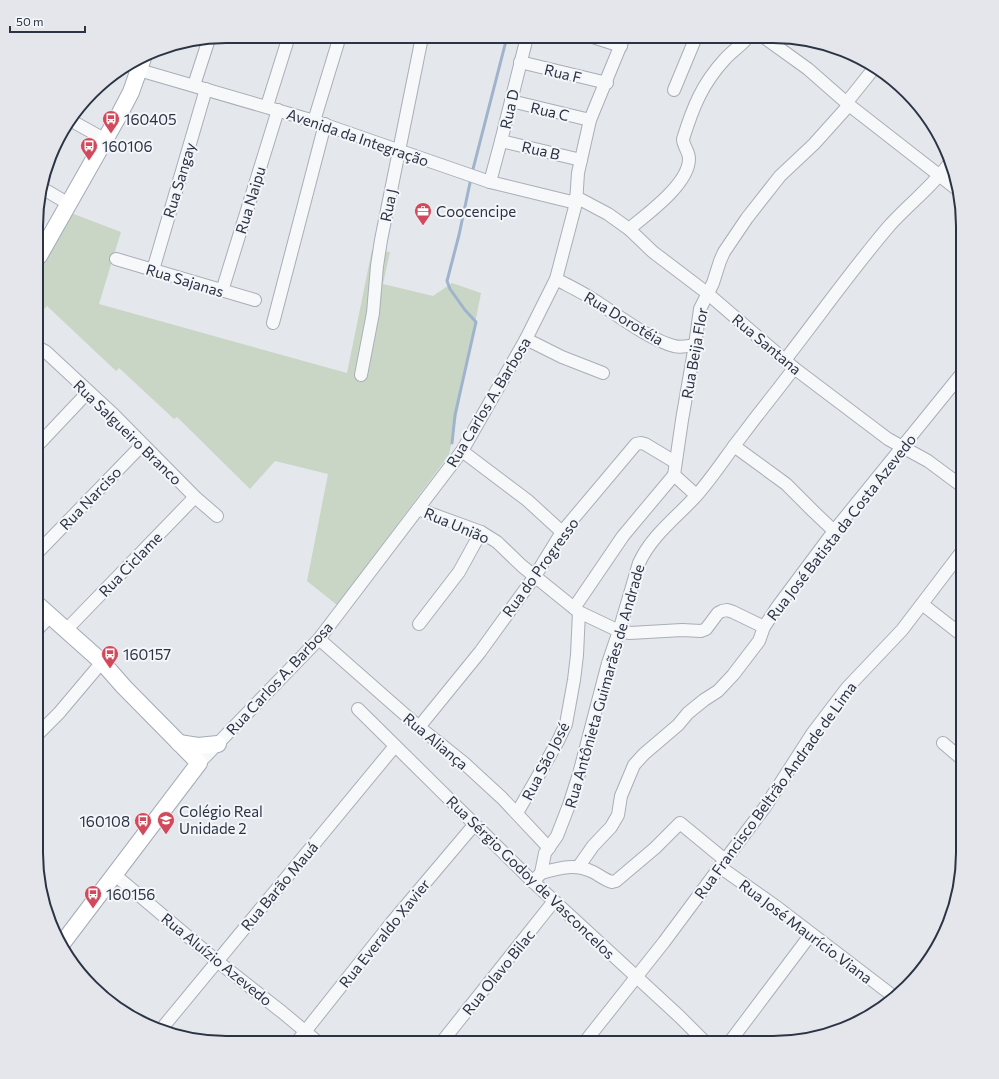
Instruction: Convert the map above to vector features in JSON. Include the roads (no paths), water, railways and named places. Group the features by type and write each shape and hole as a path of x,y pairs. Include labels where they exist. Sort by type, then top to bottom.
{"main road":[{"path":"43,249 119,115 138,65"},
{"path":"43,610 102,662 124,687 199,763 65,941"},
{"path":"179,743 198,746 218,744"}],"street":[{"name":"Rua Naipu","path":"222,291 272,108 287,43"},
{"path":"273,323 338,43"},
{"name":"Rua J","path":"361,375 373,313 380,240 421,43"},
{"name":"Rua D","path":"490,182 525,43"},
{"name":"Rua Carlos A. Barbosa","path":"199,763 319,639 462,451 526,339 556,279 576,200 581,160 590,120 621,43"},
{"path":"674,90 694,43"},
{"path":"629,228 665,197 683,178 690,158 683,143 683,139 694,104 714,71 742,43"},
{"path":"774,43 808,69 848,104 951,185"},
{"path":"194,86 207,44"},
{"name":"Rua F","path":"520,62 606,83"},
{"name":"Avenida da Integração","path":"138,65 206,90 320,122 470,176 490,182 576,200"},
{"name":"Rua Beija Flor","path":"674,475 682,420 696,345 700,309 713,283 724,252 747,218 780,176 814,144 848,104 871,71"},
{"name":"Rua Sangay","path":"153,270 206,90"},
{"name":"Rua C","path":"510,101 590,120"},
{"path":"75,123 106,140"},
{"name":"Rua B","path":"501,141 581,160"},
{"name":"Rua Antônieta Guimarães de Andrade","path":"537,877 545,853 557,836 570,805 608,663 639,563 644,553 650,543 696,495 772,397 790,364 878,240 909,206 940,176 946,168"},
{"path":"47,191 70,204"},
{"name":"Rua Santana","path":"576,200 608,214 629,228 653,252 707,293 790,364 888,439 928,462 956,482"},
{"name":"Rua Sajanas","path":"116,259 255,300"},
{"name":"Rua Dorotéia","path":"556,279 592,298 640,330 666,344 675,347 696,345"},
{"path":"526,339 562,357 603,374"},
{"name":"Rua Salgueiro Branco","path":"43,350 114,415 195,497 217,516"},
{"name":"Rua José Batista da Costa Azevedo","path":"579,866 593,846 611,827 618,815 621,796 634,765 644,754 670,733 697,705 718,692 748,658 760,641 764,626 834,531 956,381"},
{"path":"43,440 88,392"},
{"name":"Rua do Progresso","path":"419,727 480,652 535,576 562,532 636,444 645,444 676,462"},
{"name":"Rua Narciso","path":"43,547 142,445"},
{"path":"734,446 786,484 834,531"},
{"path":"462,451 527,500 562,532"},
{"path":"577,610 583,597 623,536 674,475 696,495"},
{"name":"Rua Ciclame","path":"66,630 195,497"},
{"name":"Rua União","path":"418,509 481,532 497,542 535,576 577,610 619,631 630,633 701,631 709,626 718,613 727,610 764,626"},
{"path":"419,624 459,572 481,532"},
{"name":"Rua Francisco Beltrão Andrade de Lima","path":"590,1036 664,942 723,864 765,807 812,734 847,688 897,636 956,559"},
{"path":"922,604 956,631"},
{"name":"Rua São José","path":"517,813 566,724 577,662 577,610"},
{"path":"43,624 50,616"},
{"name":"Rua Aliança","path":"319,639 419,727 464,763 517,813 548,848"},
{"path":"43,730 102,662"},
{"name":"Rua Sérgio Godoy de Vasconcelos","path":"358,709 433,782 474,825 537,877 554,901 699,1036"},
{"path":"943,743 956,754"},
{"name":"Rua Barão Mauá","path":"165,1025 395,746"},
{"name":"Rua José Maurício Viana","path":"579,866 595,872 607,881 616,881 655,848 680,823 723,864 811,934 890,994"},
{"name":"Rua Everaldo Xavier","path":"301,1036 402,910 474,825"},
{"path":"537,877 564,867 579,866"},
{"name":"Rua Aluízio Azevedo","path":"115,875 217,961 311,1036"},
{"name":"Rua Olavo Bilac","path":"447,1036 554,901"},
{"path":"734,1036 811,934"}],"waterway":[{"path":"472,173 505,43"},
{"path":"452,443 455,415 476,322 465,310 450,289 447,281 459,235 471,178"}],"place":[{"name":"160405","path":"111,134"},
{"name":"160106","path":"89,161"},
{"name":"Coocencipe","path":"423,226"},
{"name":"160157","path":"110,669"},
{"name":"Colégio Real Unidade 2","path":"166,835"},
{"name":"160108","path":"143,836"},
{"name":"160156","path":"93,909"}]}
